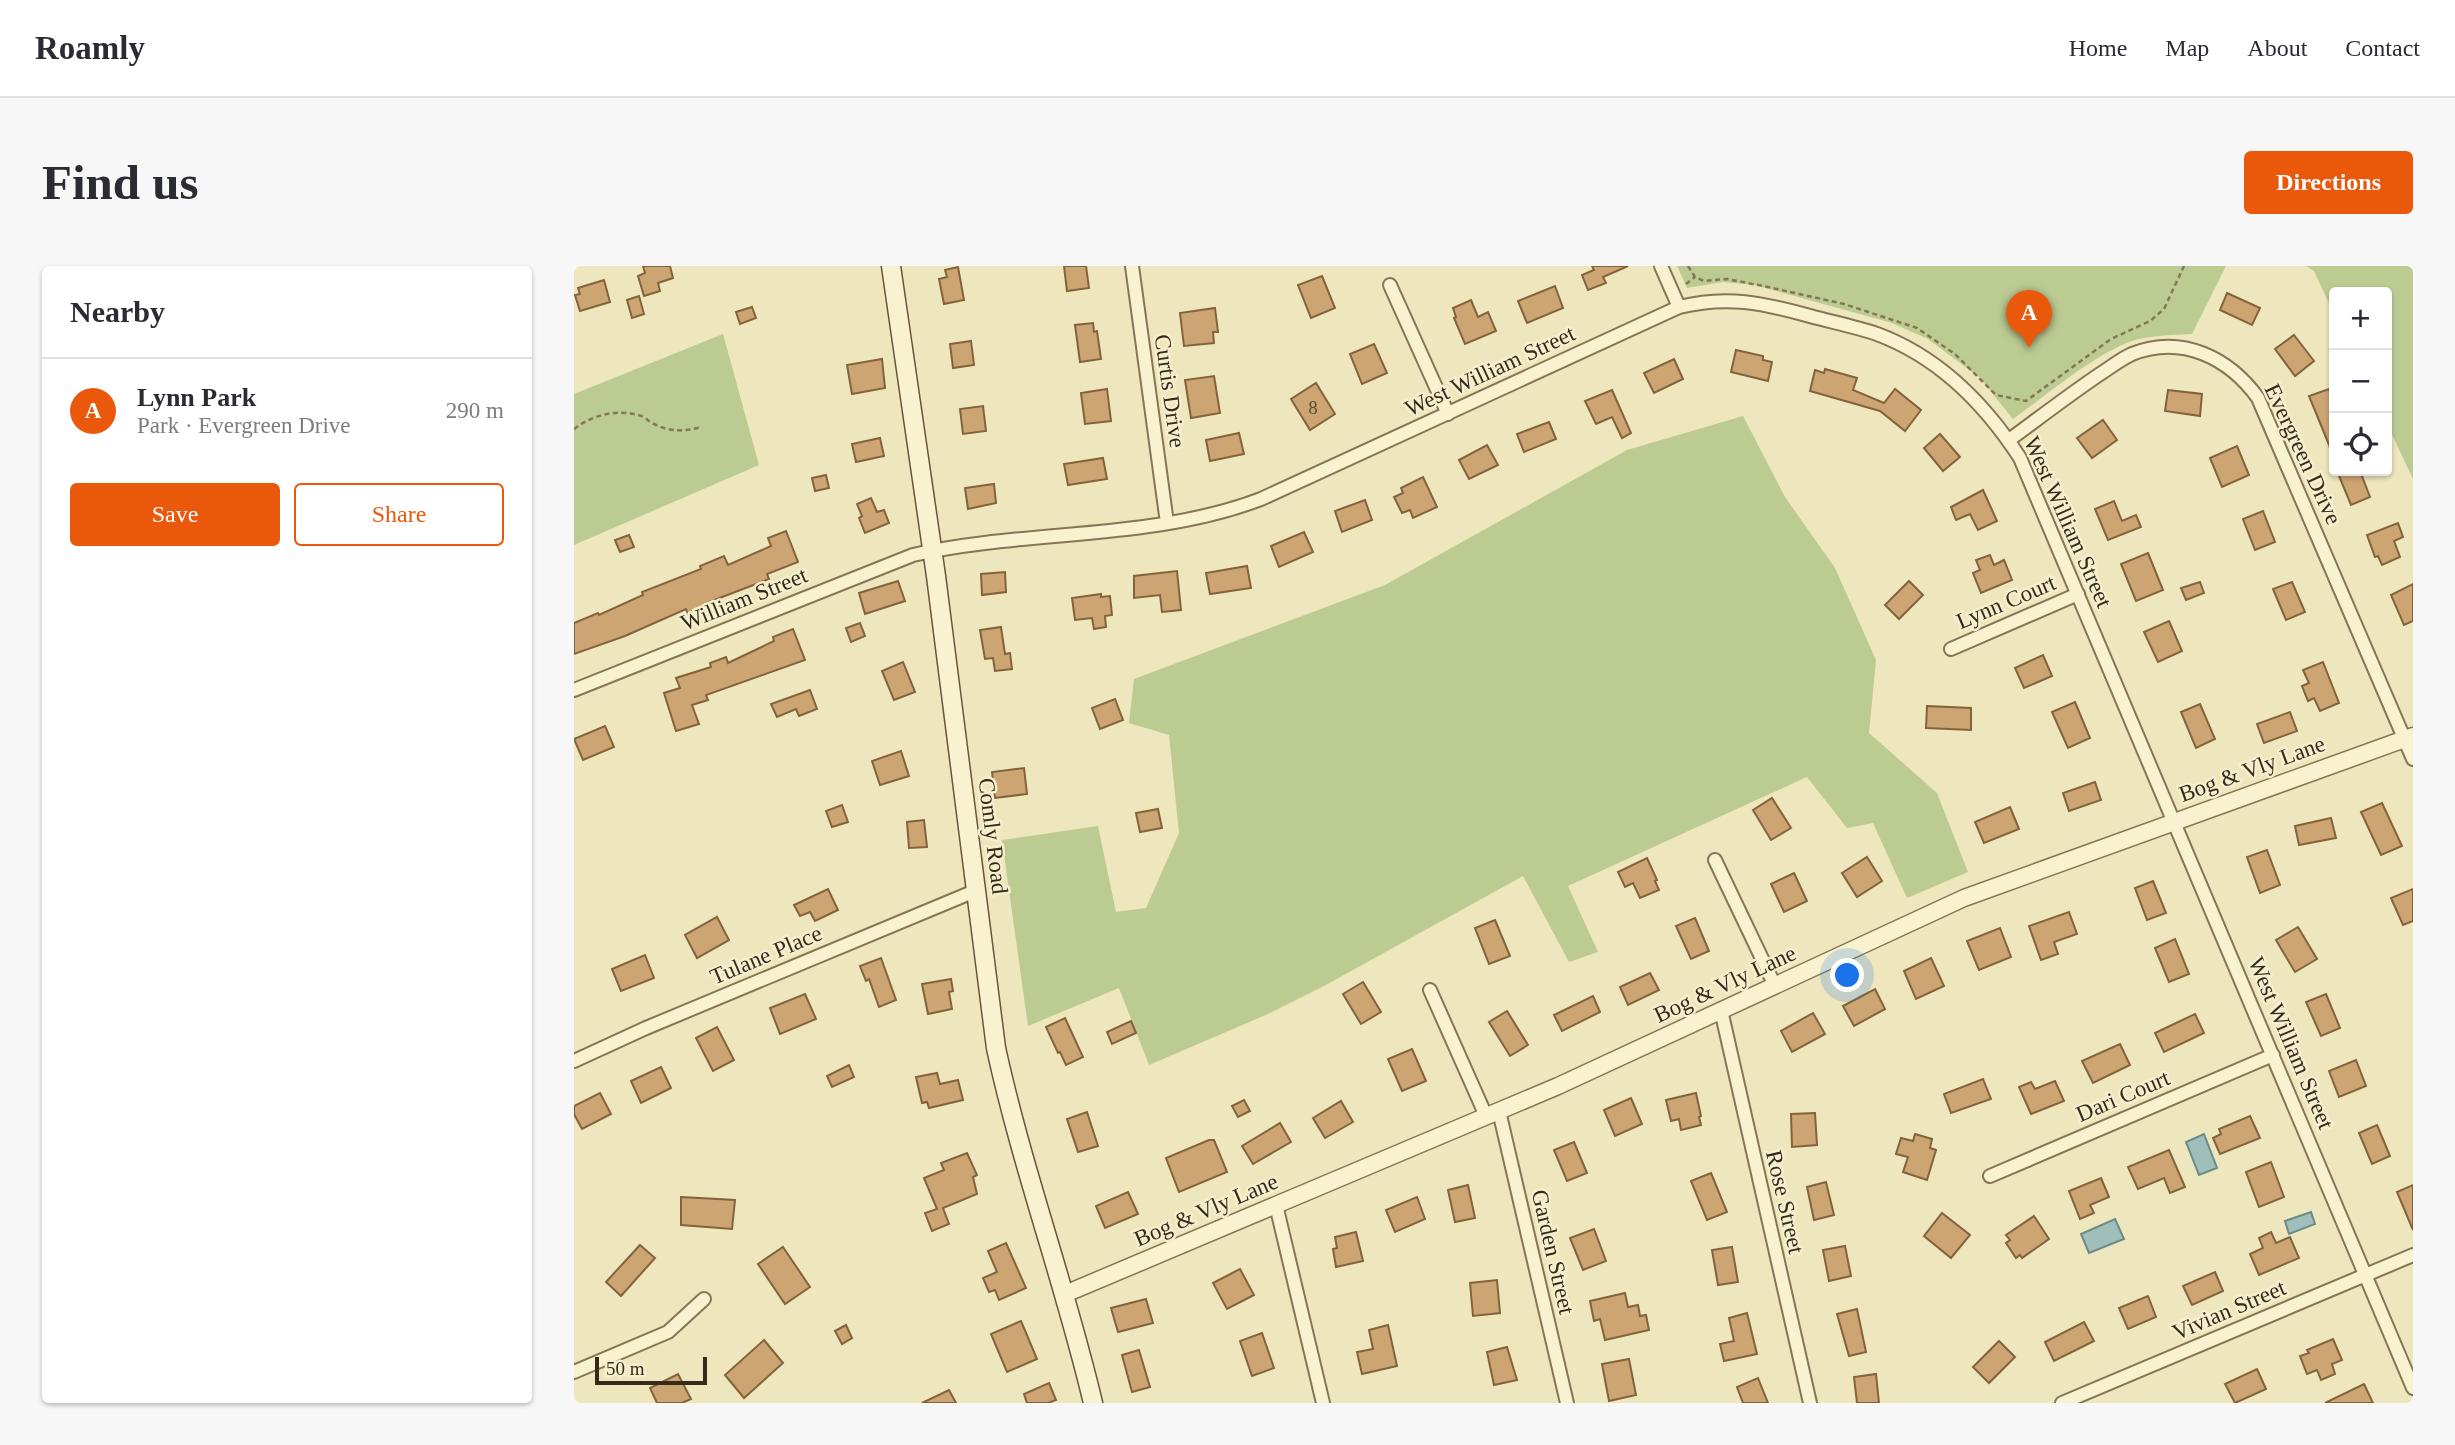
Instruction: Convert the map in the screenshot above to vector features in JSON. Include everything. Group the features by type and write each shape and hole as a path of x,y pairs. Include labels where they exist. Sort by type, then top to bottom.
{"main road":[{"name":"Comly Road","path":"891,266 932,551 996,1048 1018,1137 1065,1294 1093,1403"}],"street":[{"name":"Curtis Drive","path":"1132,266 1167,523"},
{"path":"1661,266 1679,307"},
{"path":"1390,285 1448,414"},
{"name":"West William Street","path":"932,551 1167,523 1231,511 1679,307 1720,299 1740,300 1779,307 1877,334 1905,347 1956,381 1978,402 2020,457 2413,1388"},
{"name":"Evergreen Drive","path":"2009,440 2088,382 2135,353 2155,347 2185,348 2214,357 2231,368 2258,398 2409,737 2413,759"},
{"name":"William Street","path":"574,690 912,555 932,551"},
{"name":"Lynn Court","path":"1951,649 2078,594"},
{"name":"Bog & Vly Lane","path":"1065,1294 1558,1086 1964,898 2409,737"},
{"path":"1715,860 1775,986"},
{"name":"Tulane Place","path":"574,1060 975,891"},
{"name":"Garden Street","path":"1430,990 1493,1114 1567,1403"},
{"name":"Rose Street","path":"1721,1010 1810,1403"},
{"name":"Dari Court","path":"1990,1176 2273,1055"},
{"path":"1276,1205 1323,1403"},
{"name":"Vivian Street","path":"2062,1403 2413,1255"},
{"path":"574,1372 668,1332 704,1299"}],"path":[{"path":"1996,395 2026,401 2111,339 2150,321 2164,309 2184,266"},
{"path":"1686,285 1695,277"},
{"path":"574,429 593,418 617,413 641,415 652,422 682,432 701,427"}],"green space":[{"path":"1677,266 2226,266 2192,334 2147,338 2117,347 2013,419 1980,378 1928,339 1892,323 1755,285 1723,282 1687,288"},
{"path":"2306,266 2413,266 2413,479 2392,435 2392,287 2329,287 2329,303 2314,271"},
{"path":"723,334 759,465 574,545 574,394"},
{"path":"1743,416 1785,497 1835,568 1876,660 1869,733 1937,793 1968,872 1907,898 1873,823 1847,828 1807,777 1568,886 1598,952 1569,962 1523,876 1324,986 1268,1014 1149,1065 1119,988 1028,1026 1002,840 1098,826 1116,912 1146,908 1179,833 1169,735 1129,723 1134,679 1385,585 1627,450"}],"water":[{"path":"2204,1134 2217,1168 2199,1175 2186,1142"},
{"path":"2311,1212 2315,1224 2289,1234 2285,1221"},
{"path":"2115,1219 2124,1239 2089,1253 2081,1234"}],"building":[{"path":"643,266 670,266 673,278 658,283 660,291 644,296 638,276 645,273"},
{"path":"1064,266 1086,266 1089,288 1067,291"},
{"path":"1592,266 1628,266 1603,277 1606,283 1588,290 1582,275 1594,270"},
{"path":"958,267 964,300 944,304 939,279 947,277 945,270"},
{"path":"1322,276 1335,308 1311,318 1298,285"},
{"path":"604,280 610,302 580,311 575,295 580,294 578,288"},
{"path":"1555,286 1563,308 1527,323 1518,301"},
{"path":"2227,293 2260,308 2252,325 2220,310"},
{"path":"639,296 644,314 632,318 627,300"},
{"path":"1471,300 1478,317 1488,312 1496,331 1465,344 1454,318 1453,308"},
{"path":"752,307 756,318 740,324 736,312"},
{"path":"1215,308 1218,332 1213,332 1214,343 1184,346 1180,313"},
{"path":"1093,323 1094,332 1097,331 1101,359 1080,362 1075,325"},
{"path":"2294,335 2314,361 2295,376 2275,349"},
{"path":"971,341 974,365 953,368 950,344"},
{"path":"1374,344 1387,373 1362,384 1350,354"},
{"path":"1736,350 1763,356 1763,360 1772,362 1768,381 1731,372"},
{"path":"882,359 885,388 852,394 847,365"},
{"path":"1674,359 1683,379 1654,393 1644,373"},
{"path":"1825,369 1857,378 1853,390 1884,403 1895,389 1921,410 1905,431 1880,411 1810,391 1815,370 1824,373"},
{"path":"1214,376 1220,413 1191,418 1185,380"},
{"path":"1316,383 1335,414 1310,430 1291,399"},
{"path":"1107,389 1111,421 1085,424 1081,393"},
{"path":"2329,389 2329,445 2309,396"},
{"path":"1612,390 1631,433 1622,438 1612,417 1596,424 1585,401"},
{"path":"2168,390 2202,394 2200,416 2165,411"},
{"path":"983,406 986,431 963,434 960,409"},
{"path":"2103,420 2117,440 2092,458 2077,438"},
{"path":"1549,422 1556,439 1524,452 1517,434"},
{"path":"1239,433 1244,454 1210,461 1206,440"},
{"path":"1940,434 1960,457 1943,471 1924,448"},
{"path":"880,438 884,456 856,462 852,444"},
{"path":"1487,445 1498,465 1469,479 1459,460"},
{"path":"2237,446 2249,475 2222,487 2210,458"},
{"path":"1103,458 1107,479 1068,485 1064,464"},
{"path":"826,475 829,488 815,491 812,478"},
{"path":"2339,476 2362,476 2370,497 2351,505"},
{"path":"1423,477 1437,507 1413,518 1410,510 1402,513 1394,497 1403,493 1401,488"},
{"path":"994,484 996,503 968,509 965,488"},
{"path":"1983,490 1997,521 1978,530 1970,514 1956,520 1951,507"},
{"path":"871,498 877,512 884,510 889,523 865,533 857,504"},
{"path":"1365,500 1372,520 1342,532 1335,511"},
{"path":"2114,501 2122,521 2136,515 2141,527 2108,540 2095,509"},
{"path":"2263,511 2275,542 2255,550 2243,519"},
{"path":"2398,523 2403,537 2394,541 2400,557 2382,565 2378,556 2375,557 2367,535"},
{"path":"786,531 798,562 767,574 769,579 704,604 706,607 688,614 686,609 625,636 574,654 574,623 598,613 599,615 643,595 642,592 701,569 700,566 724,556 728,565 771,546 768,538"},
{"path":"1304,532 1313,552 1279,567 1271,546"},
{"path":"629,535 634,547 620,552 615,540"},
{"path":"2148,553 2163,590 2136,601 2121,564"},
{"path":"1990,555 1994,565 2004,560 2012,580 1981,593 1973,573 1980,570 1976,560"},
{"path":"1247,566 1251,588 1210,594 1206,573"},
{"path":"1177,571 1181,610 1162,612 1160,595 1134,598 1134,576"},
{"path":"1005,572 1006,592 982,595 981,574"},
{"path":"898,581 905,601 865,614 859,593"},
{"path":"1909,581 1923,595 1899,619 1885,605"},
{"path":"2200,582 2204,593 2186,600 2181,588"},
{"path":"2292,582 2305,612 2286,620 2273,589"},
{"path":"2413,584 2413,621 2404,625 2391,595"},
{"path":"1101,594 1101,597 1110,596 1112,615 1105,616 1106,627 1094,629 1092,618 1075,620 1072,598"},
{"path":"2169,621 2182,651 2158,662 2144,632"},
{"path":"860,623 865,636 851,642 846,628"},
{"path":"1001,627 1005,654 1010,653 1012,669 995,671 993,658 985,659 980,630"},
{"path":"793,629 805,660 706,695 708,700 692,705 699,724 676,731 664,693 680,688 676,678 711,667 710,663 726,657 728,663 774,641 773,637"},
{"path":"2043,655 2052,676 2024,688 2015,668"},
{"path":"903,662 915,692 894,700 882,671"},
{"path":"2323,662 2339,703 2320,711 2314,698 2308,701 2302,686 2309,683 2303,670"},
{"path":"810,690 817,709 799,716 796,709 777,717 771,704"},
{"path":"1115,699 1123,720 1100,729 1092,708"},
{"path":"2075,702 2090,738 2068,748 2052,712"},
{"path":"2200,704 2215,739 2196,748 2181,712"},
{"path":"1927,706 1971,708 1971,730 1926,728"},
{"path":"2290,712 2297,731 2264,743 2257,724"},
{"path":"605,726 614,747 583,760 574,739"},
{"path":"901,751 909,776 880,785 872,761"},
{"path":"1024,768 1027,794 995,798 992,772"},
{"path":"2095,782 2101,800 2069,811 2063,793"},
{"path":"1772,798 1791,828 1771,840 1753,810"},
{"path":"2382,803 2402,846 2381,855 2361,812"},
{"path":"842,805 848,822 832,827 826,811"},
{"path":"2010,807 2019,829 1984,843 1975,822"},
{"path":"1158,809 1162,828 1140,832 1136,813"},
{"path":"2331,818 2336,838 2299,845 2295,826"},
{"path":"924,820 927,847 909,848 907,822"},
{"path":"2267,850 2280,885 2260,893 2247,857"},
{"path":"1867,857 1882,881 1857,897 1842,873"},
{"path":"1647,858 1659,890 1640,898 1633,883 1625,887 1618,872"},
{"path":"1794,873 1807,901 1784,912 1771,884"},
{"path":"2153,881 2166,913 2147,920 2135,888"},
{"path":"828,889 838,910 815,921 810,912 800,916 794,905"},
{"path":"2413,889 2413,921 2403,925 2391,898"},
{"path":"2069,912 2077,934 2054,942 2058,954 2041,960 2029,926"},
{"path":"717,917 729,940 697,958 685,935"},
{"path":"1695,918 1709,951 1691,959 1676,926"},
{"path":"1495,920 1510,956 1489,964 1475,928"},
{"path":"2298,927 2317,959 2295,972 2276,940"},
{"path":"2000,928 2011,957 1979,970 1967,941"},
{"path":"2175,939 2189,974 2169,982 2155,948"},
{"path":"645,955 654,978 621,991 612,969"},
{"path":"881,958 896,1000 879,1007 869,979 866,981 860,966"},
{"path":"1931,958 1944,986 1916,999 1904,971"},
{"path":"1650,973 1659,990 1628,1005 1620,987"},
{"path":"951,979 953,991 949,992 952,1009 928,1014 922,984"},
{"path":"1363,982 1381,1012 1361,1024 1343,994"},
{"path":"1875,989 1885,1009 1854,1026 1843,1006"},
{"path":"805,994 816,1019 780,1034 770,1008"},
{"path":"2326,994 2340,1028 2321,1036 2306,1002"},
{"path":"1593,996 1600,1012 1562,1031 1554,1015"},
{"path":"1507,1011 1528,1045 1510,1056 1489,1022"},
{"path":"1813,1013 1825,1034 1792,1052 1781,1031"},
{"path":"2195,1014 2204,1033 2164,1052 2155,1033"},
{"path":"1065,1018 1083,1057 1066,1065 1046,1027"},
{"path":"1131,1021 1136,1033 1112,1044 1107,1032"},
{"path":"717,1027 734,1060 713,1071 696,1038"},
{"path":"2120,1044 2130,1065 2093,1083 2082,1061"},
{"path":"1412,1049 1426,1081 1402,1091 1388,1059"},
{"path":"2356,1060 2366,1086 2339,1097 2329,1071"},
{"path":"849,1065 854,1077 832,1087 827,1076"},
{"path":"661,1067 671,1088 641,1103 631,1081"},
{"path":"937,1073 940,1084 958,1080 963,1100 929,1108 927,1102 922,1103 916,1077"},
{"path":"1983,1079 1991,1099 1951,1113 1944,1094"},
{"path":"2055,1081 2064,1101 2031,1114 2019,1087 2031,1082 2035,1089"},
{"path":"600,1093 611,1114 582,1129 574,1114 574,1106"},
{"path":"1696,1093 1701,1125 1681,1130 1679,1119 1671,1121 1666,1100"},
{"path":"1631,1098 1642,1124 1615,1136 1604,1110"},
{"path":"1244,1100 1250,1111 1238,1117 1232,1106"},
{"path":"1341,1101 1353,1122 1325,1138 1313,1118"},
{"path":"1087,1112 1098,1146 1078,1152 1067,1119"},
{"path":"1815,1113 1817,1145 1792,1147 1791,1114"},
{"path":"2250,1116 2260,1138 2220,1154 2213,1138 2221,1134 2219,1129"},
{"path":"1280,1123 1291,1142 1253,1164 1242,1146"},
{"path":"2377,1125 2390,1156 2372,1164 2359,1133"},
{"path":"1915,1134 1932,1139 1930,1148 1936,1150 1927,1180 1903,1172 1908,1157 1896,1154 1901,1138 1913,1141"},
{"path":"1214,1140 1227,1172 1179,1192 1166,1158"},
{"path":"1574,1142 1587,1173 1567,1181 1554,1150"},
{"path":"2169,1150 2185,1187 2170,1193 2164,1178 2138,1189 2128,1167"},
{"path":"967,1153 977,1175 973,1177 977,1194 943,1208 949,1224 932,1231 925,1213 937,1209 924,1178 944,1170 941,1163"},
{"path":"2271,1162 2284,1197 2259,1207 2246,1172"},
{"path":"1711,1173 1727,1212 1707,1220 1691,1181"},
{"path":"2101,1178 2109,1197 2090,1205 2094,1213 2080,1219 2069,1191"},
{"path":"1826,1182 1834,1215 1814,1220 1807,1187"},
{"path":"1468,1185 1475,1218 1455,1222 1448,1190"},
{"path":"2413,1185 2413,1230 2397,1192"},
{"path":"1128,1192 1138,1214 1105,1228 1096,1206"},
{"path":"681,1197 735,1200 732,1229 681,1225"},
{"path":"1417,1197 1425,1219 1395,1232 1386,1210"},
{"path":"1942,1213 1970,1235 1951,1258 1924,1236"},
{"path":"2034,1216 2049,1239 2022,1258 2020,1255 2016,1258 2006,1243 2010,1240 2006,1235"},
{"path":"1594,1229 1606,1261 1583,1270 1570,1238"},
{"path":"1356,1232 1363,1261 1336,1267 1333,1249 1337,1248 1335,1237"},
{"path":"2271,1232 2276,1243 2290,1237 2299,1258 2259,1275 2250,1254 2263,1248 2259,1238"},
{"path":"1006,1243 1026,1288 999,1300 995,1290 989,1292 983,1278 997,1272 988,1251"},
{"path":"640,1245 655,1258 621,1296 606,1282"},
{"path":"1845,1246 1851,1276 1829,1281 1823,1250"},
{"path":"783,1247 810,1287 785,1304 758,1264"},
{"path":"1732,1247 1738,1282 1718,1285 1712,1250"},
{"path":"1240,1269 1254,1295 1227,1309 1213,1283"},
{"path":"2215,1272 2223,1291 2192,1305 2183,1286"},
{"path":"1497,1280 1500,1313 1473,1316 1470,1283"},
{"path":"1625,1293 1628,1307 1638,1305 1640,1316 1646,1315 1649,1330 1605,1340 1600,1319 1594,1321 1590,1301"},
{"path":"2148,1296 2156,1317 2128,1329 2119,1308"},
{"path":"1146,1299 1153,1323 1118,1332 1111,1308"},
{"path":"1857,1309 1866,1352 1849,1356 1837,1314"},
{"path":"1747,1313 1757,1354 1724,1361 1720,1344 1734,1341 1729,1318"},
{"path":"1021,1321 1037,1359 1007,1372 991,1334"},
{"path":"2084,1322 2094,1341 2054,1361 2045,1342"},
{"path":"846,1325 852,1338 842,1344 835,1331"},
{"path":"1388,1325 1397,1366 1362,1374 1357,1352 1373,1349 1369,1330"},
{"path":"1262,1333 1274,1368 1252,1376 1240,1341"},
{"path":"2333,1339 2342,1360 2332,1364 2335,1374 2321,1380 2317,1370 2307,1374 2300,1356 2309,1353 2307,1350"},
{"path":"764,1340 783,1363 744,1398 725,1375"},
{"path":"1999,1341 2015,1357 1989,1383 1973,1367"},
{"path":"1507,1347 1517,1380 1494,1385 1487,1352"},
{"path":"1139,1350 1150,1387 1132,1392 1122,1355"},
{"path":"1629,1359 1636,1395 1609,1401 1602,1364"},
{"path":"2257,1369 2266,1389 2235,1403 2225,1384"},
{"path":"678,1374 691,1399 682,1403 657,1403 650,1388"},
{"path":"1876,1374 1879,1403 1857,1403 1854,1377"},
{"path":"1758,1378 1768,1403 1743,1403 1737,1387"},
{"path":"1049,1383 1056,1400 1048,1403 1027,1403 1024,1394"},
{"path":"2364,1384 2373,1403 2325,1403"},
{"path":"949,1390 956,1403 922,1403"}],"place":[{"name":"Lynn Park","path":"2029,348"}]}
